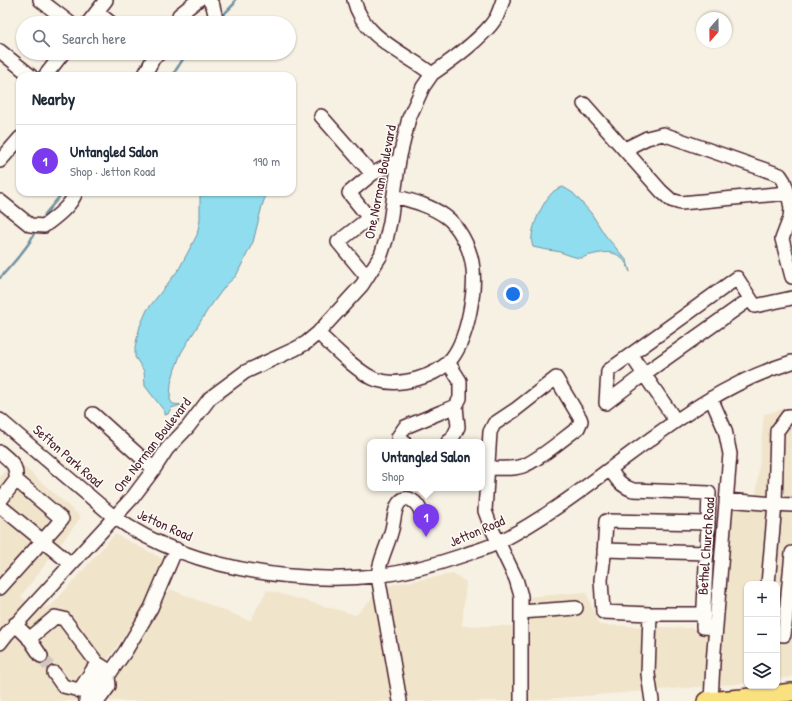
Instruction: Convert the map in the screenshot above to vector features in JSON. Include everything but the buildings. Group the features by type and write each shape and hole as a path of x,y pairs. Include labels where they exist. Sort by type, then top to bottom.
{"main road":[{"path":"706,701 792,692"}],"street":[{"path":"40,0 61,16"},
{"path":"94,16 106,0"},
{"path":"179,16 198,0"},
{"path":"209,0 213,6 215,16"},
{"path":"354,0 357,13 373,33 432,74"},
{"name":"One Norman Boulevard","path":"0,642 133,497 167,449 188,427 210,398 245,372 295,349 318,333 362,285 381,254 386,240 399,160 412,109 423,87 432,74 454,58 480,35 496,17 503,0"},
{"path":"97,12 102,16"},
{"path":"0,51 26,72"},
{"path":"47,72 57,60"},
{"path":"146,72 152,60"},
{"path":"584,104 661,191 671,200 681,203 788,193"},
{"path":"321,116 372,174"},
{"path":"625,149 647,138 663,134 780,175 784,181 791,208 790,218 782,239 792,277"},
{"path":"0,161 16,143"},
{"path":"367,277 338,242 369,218 349,193 372,174 399,160"},
{"path":"0,201 30,225 44,226 60,214 75,196"},
{"path":"318,333 339,353 364,373 376,380 388,382 415,380 432,373 444,366 458,348 468,322 472,291 472,262 464,238 446,216 428,206 394,196"},
{"path":"750,299 644,374 606,403 608,371 736,278 755,306 792,298"},
{"path":"631,355 676,421"},
{"path":"448,362 460,381 460,398 456,406 458,427 452,439"},
{"name":"Jetton Road","path":"114,517 132,529 176,549 203,559 271,574 312,578 378,576 433,565 498,543 564,503 676,421 711,398 749,378 792,362"},
{"path":"488,468 516,468 525,465 559,442 580,425 580,418 556,378 515,410 494,424 490,432 488,468 486,511 490,527 518,584 521,596 521,701"},
{"name":"Bethel Church Road","path":"711,398 725,430 730,454 711,701"},
{"path":"400,439 398,437 405,427 456,406"},
{"path":"93,414 154,469"},
{"path":"768,581 775,504 777,431 788,416 792,416"},
{"name":"Sefton Park Road","path":"0,420 114,517"},
{"path":"0,452 14,464 16,471 16,480 0,501"},
{"path":"610,469 618,482 625,488 633,490 708,493 707,553 703,627 716,628"},
{"path":"0,588 62,519 16,480"},
{"path":"400,701 378,576 381,560 392,531 398,503 408,499 415,502 420,507 421,513"},
{"path":"726,500 792,505"},
{"path":"0,506 71,564"},
{"path":"704,614 603,612 601,580 606,521 708,523"},
{"path":"88,696 101,677 110,674 125,652 151,608 176,549"},
{"path":"604,550 707,553"},
{"path":"780,634 784,635 792,553"},
{"path":"521,612 576,608"},
{"path":"650,614 648,674 652,701"},
{"path":"29,639 55,617 60,617 64,619 97,663 110,674"},
{"path":"15,624 29,639 41,656"},
{"path":"88,696 97,663"},
{"path":"54,673 63,686 88,696"}],"shaded area":[{"path":"792,407 792,677 780,679 780,581 744,581 744,683 521,701 103,701 118,669 170,589 250,621 267,590 356,615 383,586 453,574 466,582 462,626 528,626 527,597 586,592 599,625 719,629 728,511 733,505 755,507 764,414"},
{"path":"15,459 81,517 21,596 37,610 52,605 115,534 163,559 143,610 78,701 0,701 0,477"}],"water":[{"path":"563,187 573,193 591,213 605,235 627,261 630,272 623,260 615,254 604,253 579,258 533,247 532,234 541,209 554,191"},
{"path":"200,196 266,196 253,242 236,276 226,285 207,311 181,353 171,383 170,400 173,404 181,405 171,408 168,414 165,415 165,412 145,386 144,371 135,357 135,347 140,326 147,310 179,269 197,235 200,219"}],"waterway":[{"path":"222,16 234,4 235,0"},
{"path":"175,72 182,60"},
{"path":"43,220 45,214 60,196"},
{"path":"0,278 26,248 36,229"}],"tunnel":[{"path":"41,656 54,673"}],"place":[{"name":"Untangled Salon","path":"426,537"}]}
